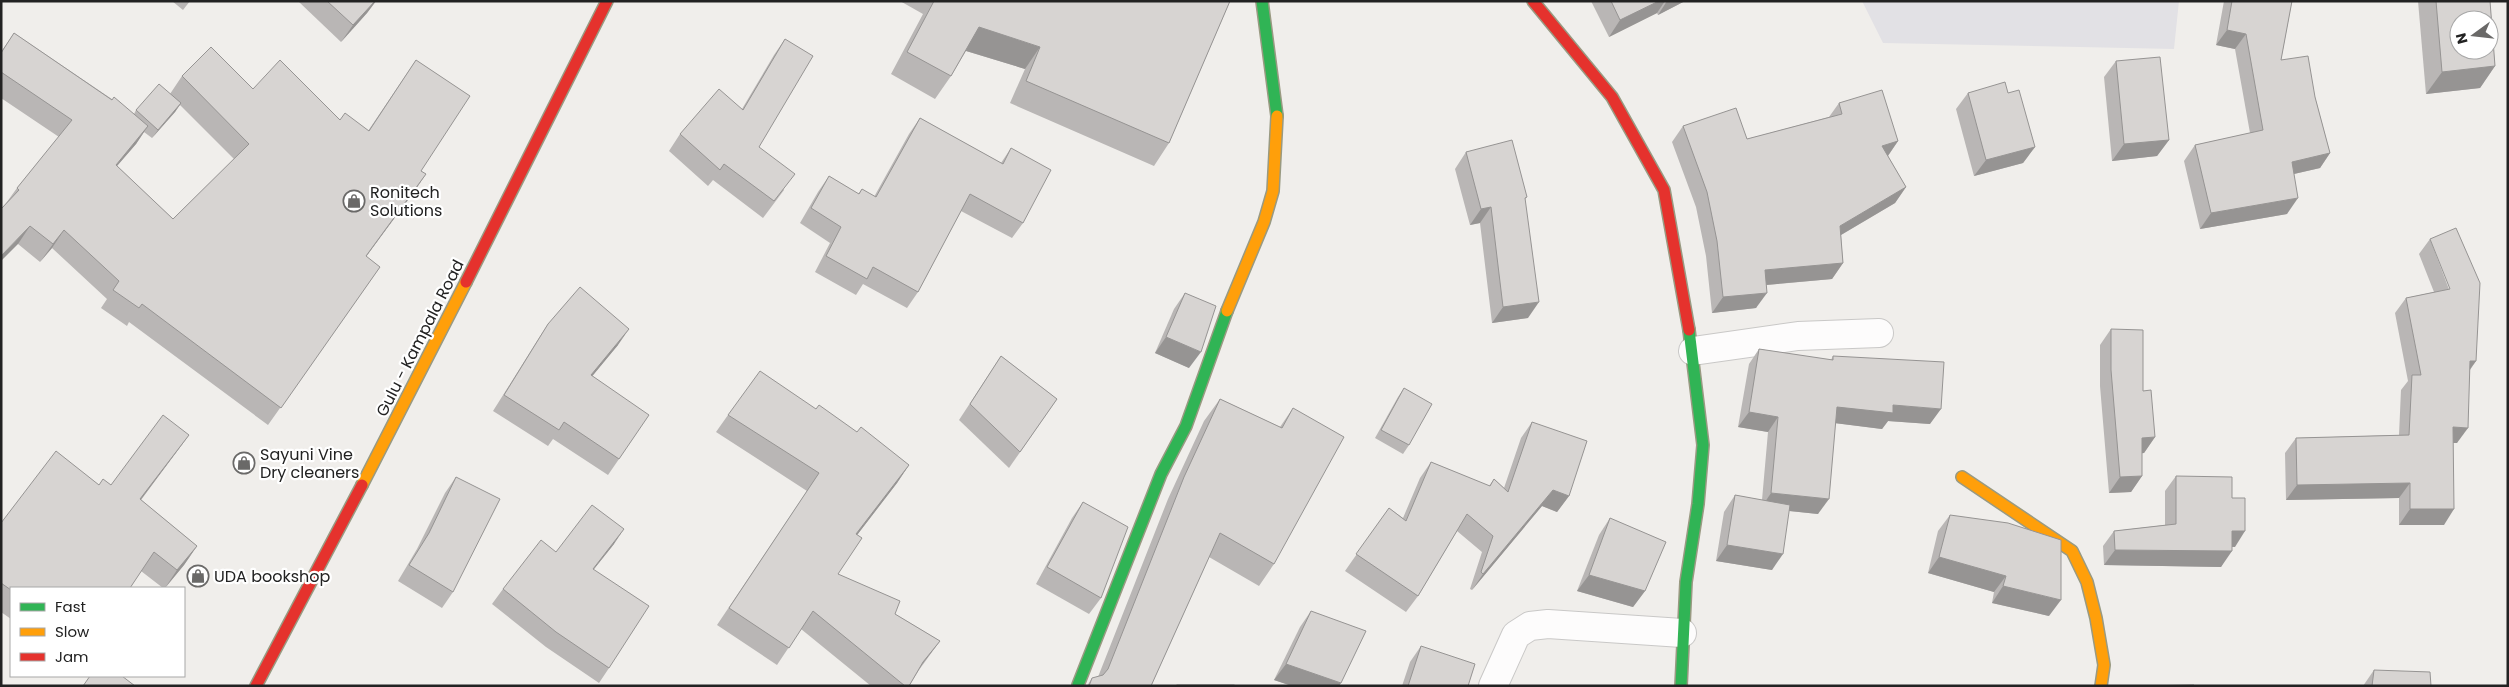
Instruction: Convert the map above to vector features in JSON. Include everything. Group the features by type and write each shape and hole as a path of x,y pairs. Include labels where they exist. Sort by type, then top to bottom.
{"street":[{"name":"Gulu - Kampala Road","path":"256,686 408,398 607,1"},
{"path":"1078,685 1161,474 1186,426 1219,329 1264,222 1273,191 1278,122 1262,1"},
{"path":"1533,1 1539,11 1612,96 1664,190 1693,351 1703,445 1698,504 1686,582 1682,633 1681,686"},
{"path":"1693,351 1798,336 1879,333"},
{"path":"1962,477 2072,551 2087,582 2096,618 2104,665 2101,686"},
{"path":"1492,686 1516,635 1530,626 1548,624 1682,633"}],"shaded area":[{"path":"1862,1 2179,1 2174,49 1883,43"}],"building":[{"path":"327,1 375,1 353,25"},
{"path":"934,1 1230,1 1169,143 1026,81 1040,47 979,27 951,76 907,52"},
{"path":"1611,1 1659,1 1620,20"},
{"path":"2232,1 2292,1 2281,60 2308,56 2315,97 2330,153 2292,162 2298,198 2211,213 2195,145 2263,130 2246,34 2227,30"},
{"path":"2436,1 2490,1 2491,10 2449,10 2449,60 2495,60 2495,66 2442,72"},
{"path":"14,33 112,100 114,97 148,126 116,165 173,219 249,144 182,76 211,47 253,89 280,60 340,120 345,113 369,131 416,60 470,96 421,171 426,174 366,256 380,267 281,408 142,304 139,308 113,290 119,281 64,230 53,244 30,226 1,256 1,209 19,190 17,188 72,120 1,72 1,53"},
{"path":"785,39 813,56 759,147 795,174 774,201 724,164 720,170 680,134 719,89 743,110"},
{"path":"2160,57 2169,140 2124,144 2116,61"},
{"path":"2005,82 2008,93 2019,90 2035,147 1986,160 1968,93"},
{"path":"159,84 181,103 158,130 136,110"},
{"path":"1882,90 1898,141 1882,146 1906,187 1840,226 1843,263 1765,270 1767,293 1723,297 1717,241 1707,192 1683,126 1736,108 1747,139 1842,114 1839,103"},
{"path":"920,118 1003,164 1011,148 1051,170 1023,223 970,194 918,292 873,267 867,279 826,256 841,227 811,208 829,176 859,194 862,189 876,197"},
{"path":"1512,140 1527,197 1525,198 1539,302 1503,307 1491,207 1481,209 1466,152"},
{"path":"2456,228 2480,283 2476,361 2470,361 2468,428 2453,427 2454,509 2410,509 2410,483 2297,485 2296,438 2409,435 2412,375 2421,375 2406,298 2450,289 2430,239"},
{"path":"580,287 629,329 591,375 649,415 619,459 564,422 559,430 504,395 548,324"},
{"path":"1185,293 1216,306 1201,352 1166,337"},
{"path":"2111,329 2143,330 2143,391 2151,390 2155,437 2142,438 2142,476 2120,477 2111,370"},
{"path":"1759,349 1833,360 1833,356 1944,362 1941,409 1893,405 1893,413 1837,407 1829,499 1771,493 1778,417 1749,412"},
{"path":"1001,356 1057,399 1020,452 970,404"},
{"path":"760,371 816,409 819,405 857,432 861,427 909,465 856,534 862,538 838,574 900,601 895,614 940,641 923,662 909,686 905,686 813,611 789,648 729,608 819,473 728,415"},
{"path":"1404,388 1432,404 1409,445 1381,430"},
{"path":"1220,399 1282,428 1293,408 1344,437 1274,564 1220,533 1151,686 1089,686 1092,678 1103,675 1108,669 1184,477"},
{"path":"163,415 189,435 140,499 197,546 177,570 154,552 131,587 10,587 10,589 1,583 1,523 56,451 99,485 103,479 111,485"},
{"path":"1532,422 1587,441 1569,496 1553,490 1483,574 1481,572 1493,536 1467,514 1418,596 1356,554 1389,508 1406,521 1431,462 1490,486 1494,479 1508,492"},
{"path":"2176,476 2232,477 2232,498 2245,498 2245,531 2232,531 2232,551 2115,550 2114,531 2176,524"},
{"path":"456,477 500,499 453,592 409,565 429,533"},
{"path":"1735,495 1790,505 1783,554 1727,545"},
{"path":"1083,502 1128,527 1101,598 1047,567"},
{"path":"592,505 624,529 593,569 649,606 609,668 556,632 503,589 541,540 556,552"},
{"path":"1950,515 2008,523 2061,540 2061,600 2003,586 2006,576 1939,557"},
{"path":"1610,518 1666,542 1645,591 1589,575"},
{"path":"1311,611 1366,631 1341,683 1286,664"},
{"path":"1421,646 1475,664 1468,686 1408,686"},
{"path":"2374,670 2430,672 2431,686 2372,686"},
{"path":"89,677 123,677 135,686 83,686"},
{"path":"1234,685 1234,686 1177,686"},
{"path":"2194,685 2194,686 2140,686"}],"traffic: fast":[{"path":"1262,1 1277,116"},
{"path":"1078,685 1161,474 1186,426 1227,311"},
{"path":"1681,686 1686,582 1698,504 1703,445 1689,330"}],"traffic: slow":[{"path":"1227,311 1264,222 1273,191 1277,116"},
{"path":"362,485 466,282"},
{"path":"1962,477 2072,551 2087,582 2096,618 2104,665 2101,686"}],"traffic: jam":[{"path":"466,282 607,1"},
{"path":"1533,1 1612,97 1664,190 1689,330"},
{"path":"256,686 362,485"}],"place":[{"name":"Ronitech Solutions","path":"354,201"},
{"name":"Sayuni Vine Dry cleaners","path":"244,463"},
{"name":"UDA bookshop","path":"198,576"}]}
